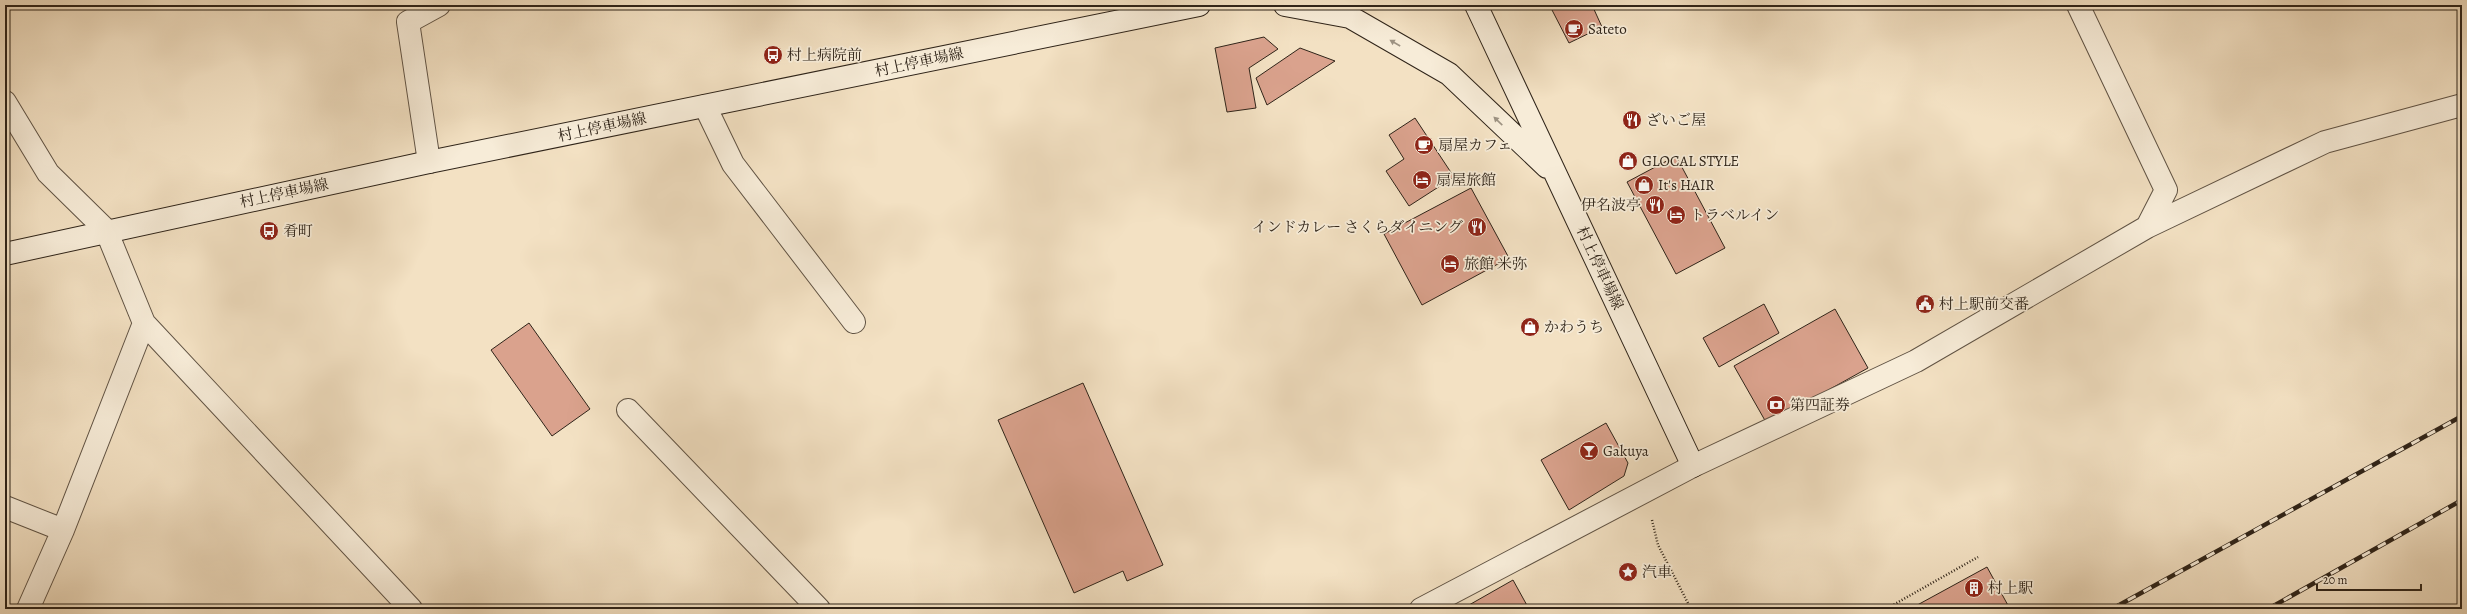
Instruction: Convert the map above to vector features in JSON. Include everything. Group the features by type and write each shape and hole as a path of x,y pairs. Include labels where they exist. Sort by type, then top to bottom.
{"street":[{"path":"429,162 408,22 439,5"},
{"name":"村上停車場線","path":"5,254 106,230 429,162 1199,5"},
{"path":"1285,5 1350,17 1449,74 1557,176"},
{"name":"村上停車場線","path":"1476,5 1693,466"},
{"path":"2078,5 2166,190 2147,227"},
{"path":"5,102 48,174 106,230 144,323 411,609"},
{"path":"1422,609 1693,466 1916,361 2147,227 2325,142 2462,105"},
{"path":"705,106 733,164 854,322"},
{"path":"28,609 63,530 144,323"},
{"path":"628,410 819,609"},
{"path":"5,507 63,530"}],"path":[{"path":"1646,490 1658,545 1691,609"},
{"path":"1886,609 1978,557"}],"building":[{"path":"1562,5 1592,5 1602,27 1569,43 1552,10"},
{"path":"1264,37 1278,49 1249,68 1256,108 1227,112 1215,48"},
{"path":"1300,48 1335,61 1267,105 1256,78"},
{"path":"1415,118 1454,177 1409,206 1386,171 1404,159 1389,135"},
{"name":"トラベルイン","path":"1676,156 1725,248 1676,274 1627,182"},
{"path":"1471,188 1509,258 1422,305 1384,234"},
{"path":"1764,304 1779,333 1719,367 1703,338"},
{"path":"1835,309 1868,368 1767,424 1734,366"},
{"path":"529,323 590,409 552,436 491,350"},
{"path":"1083,383 1163,565 1127,581 1123,571 1074,593 998,420"},
{"path":"1606,423 1628,463 1624,476 1569,510 1541,460"},
{"name":"村上駅","path":"1987,567 2010,609 1910,609"},
{"path":"1513,580 1529,609 1462,609"}],"railway":[{"path":"2112,609 2462,416"},
{"path":"2268,609 2462,500"}],"place":[{"name":"Sateto","path":"1574,29"},
{"name":"村上病院前","path":"773,55"},
{"name":"ざいご屋","path":"1632,120"},
{"name":"扇屋カフェ","path":"1424,145"},
{"name":"GLOCAL STYLE","path":"1628,161"},
{"name":"扇屋旅館","path":"1422,180"},
{"name":"It's HAIR","path":"1644,185"},
{"name":"伊名波亭","path":"1655,205"},
{"name":"トラベルイン","path":"1676,215"},
{"name":"インドカレー さくらダイニング","path":"1477,227"},
{"name":"肴町","path":"269,231"},
{"name":"旅館 米弥","path":"1450,264"},
{"name":"村上駅前交番","path":"1925,304"},
{"name":"かわうち","path":"1530,327"},
{"name":"第四証券","path":"1776,405"},
{"name":"Gakuya","path":"1589,451"},
{"name":"汽車","path":"1628,572"},
{"name":"村上駅","path":"1974,588"}]}
